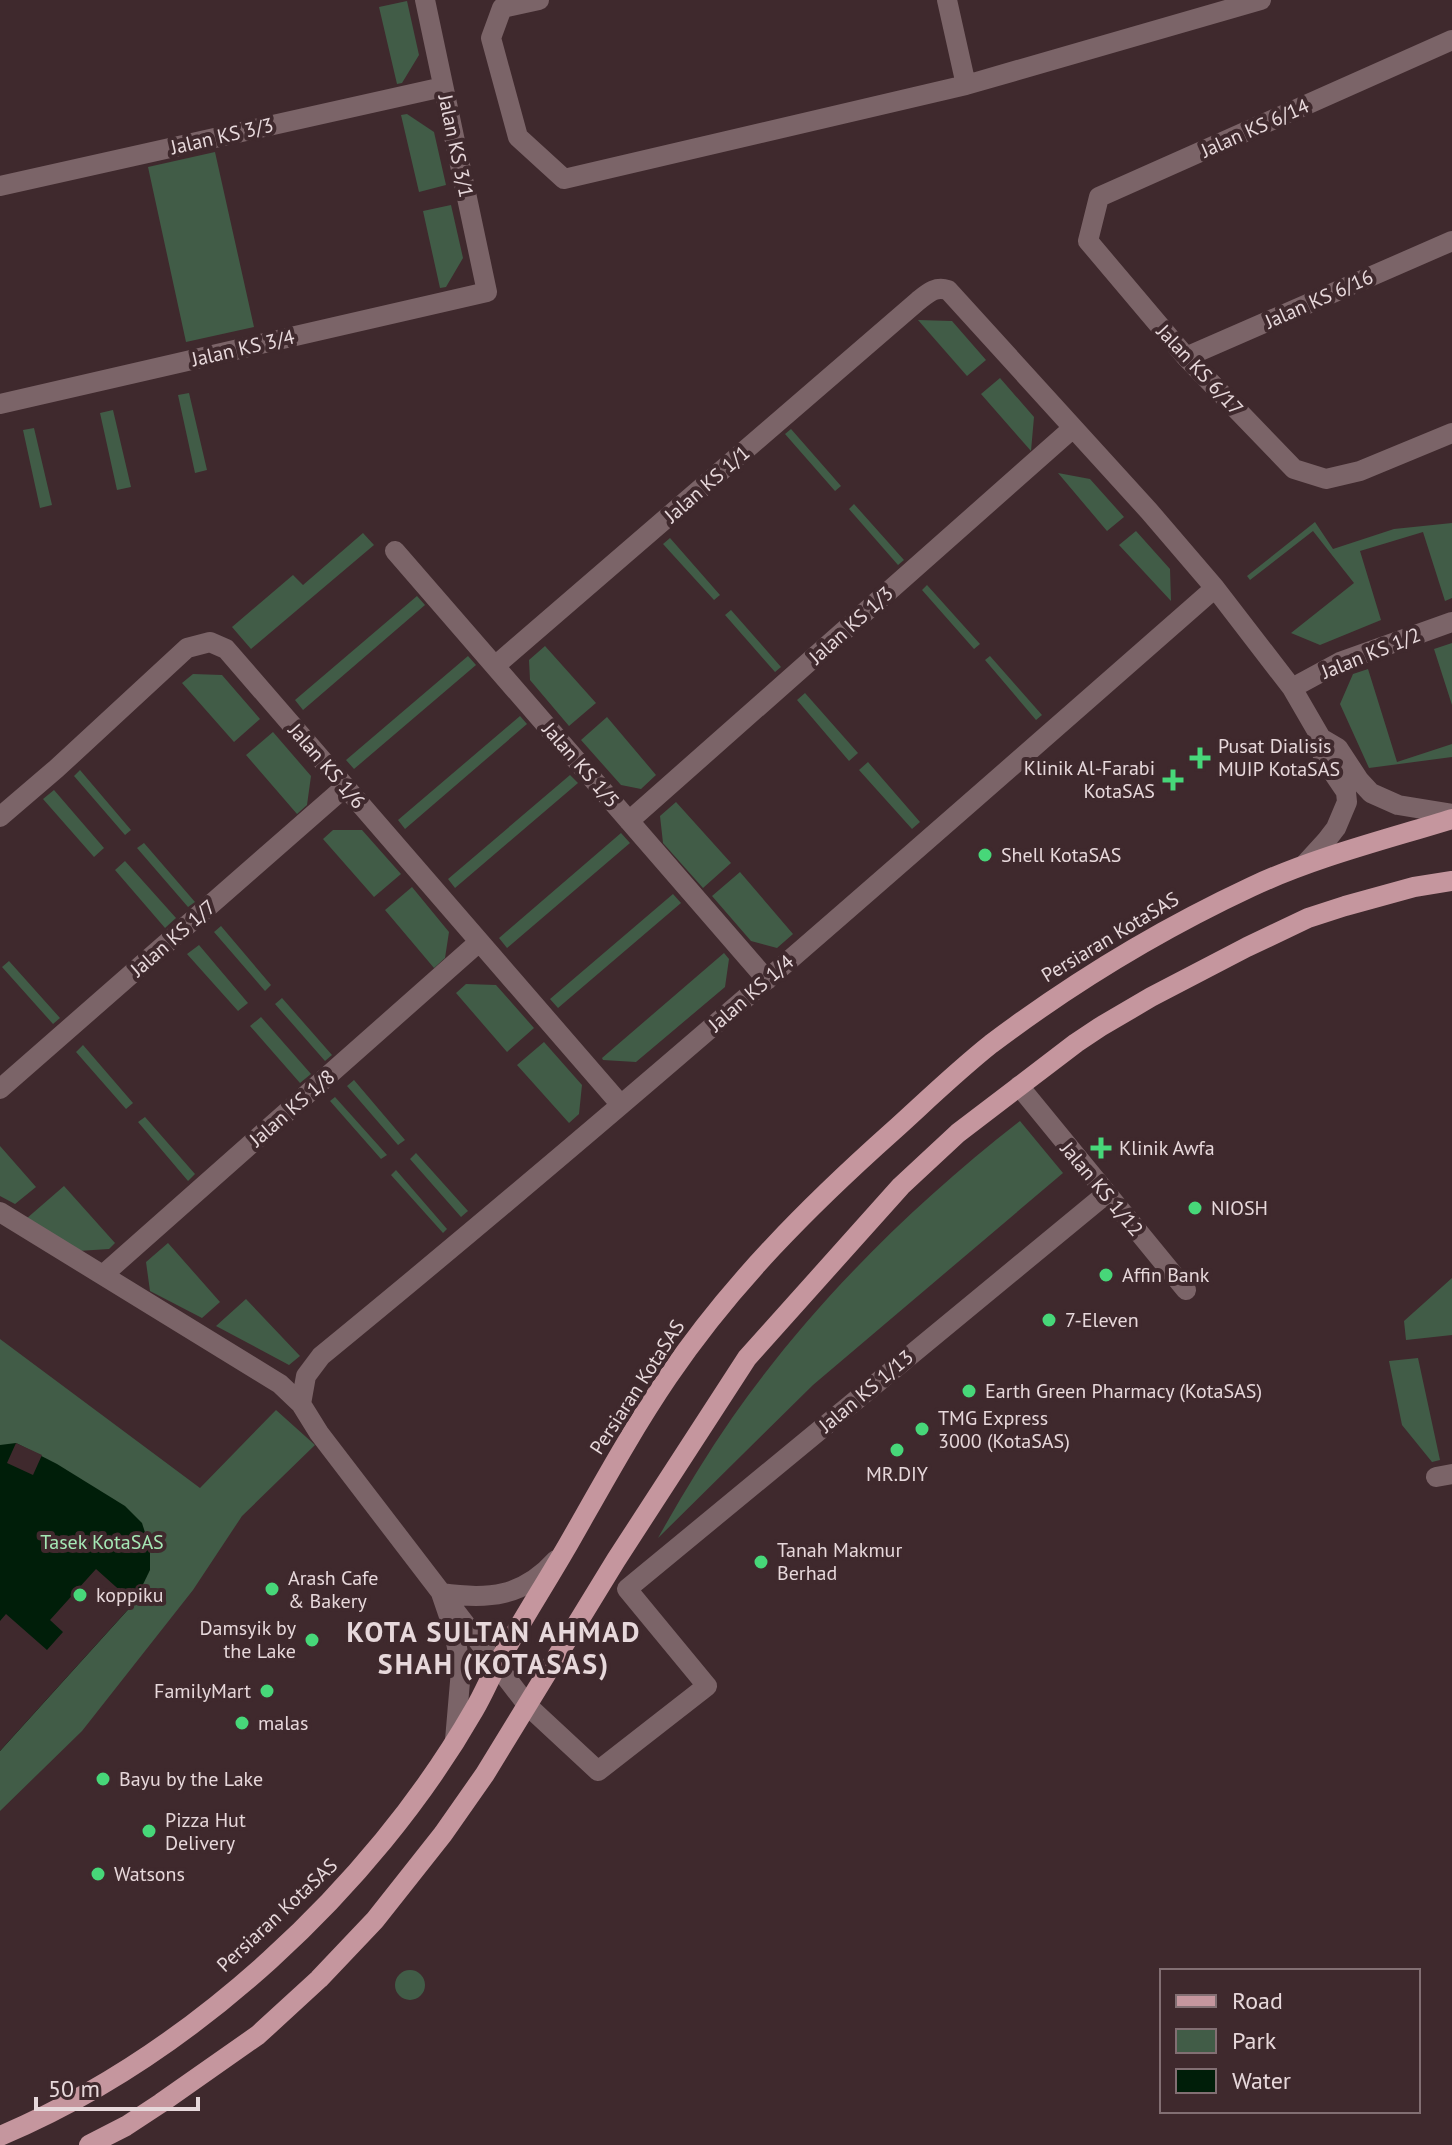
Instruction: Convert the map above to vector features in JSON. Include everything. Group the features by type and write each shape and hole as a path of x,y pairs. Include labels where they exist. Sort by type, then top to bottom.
{"main road":[{"name":"Persiaran KotaSAS","path":"0,2136 73,2100 145,2057 184,2029 264,1965 366,1863 416,1798 474,1712 497,1665 660,1389 738,1285 781,1237 864,1157 987,1048 1057,996 1109,963 1252,886 1305,864 1452,817"},
{"path":"89,2145 126,2126 258,2035 319,1979 375,1920 443,1834 485,1774 616,1560 747,1358 901,1186 958,1133 1076,1043 1123,1013 1273,934 1345,906 1414,887 1452,881"}],"street":[{"name":"Jalan KS 3/1","path":"425,0 487,292"},
{"path":"539,0 502,8 491,38 518,137 564,179 966,85 1261,0"},
{"path":"947,0 966,85"},
{"name":"Jalan KS 6/14","path":"1088,241 1099,197 1452,40"},
{"name":"Jalan KS 3/3","path":"0,186 443,87"},
{"name":"Jalan KS 6/17","path":"1088,241 1186,357 1294,469 1326,479 1360,471 1452,433"},
{"name":"Jalan KS 6/16","path":"1186,357 1452,241"},
{"name":"Jalan KS 1/1","path":"495,666 930,291 948,290 1073,428"},
{"name":"Jalan KS 3/4","path":"0,404 487,292"},
{"path":"1073,428 1215,588 1292,688 1321,738 1323,758 1346,792 1347,802 1336,828 1305,864"},
{"name":"Jalan KS 1/3","path":"629,821 1073,428"},
{"name":"Jalan KS 1/5","path":"395,551 767,980"},
{"name":"Jalan KS 1/4","path":"301,1404 306,1376 321,1356 466,1238 767,980 1215,588"},
{"name":"Jalan KS 1/2","path":"1292,688 1340,662 1452,622"},
{"name":"Jalan KS 1/6","path":"0,817 187,648 210,642 226,649 621,1105"},
{"path":"1321,738 1338,748 1371,793 1398,805 1452,817"},
{"name":"Jalan KS 1/7","path":"0,1089 345,787"},
{"name":"Jalan KS 1/8","path":"104,1274 479,942"},
{"name":"Jalan KS 1/12","path":"1019,1086 1186,1290"},
{"name":"Jalan KS 1/13","path":"528,1706 598,1771 707,1686 627,1589 1106,1194"},
{"path":"0,1212 280,1384 301,1404 319,1433 528,1706"},
{"path":"441,1593 473,1597 515,1591 533,1581 569,1544"},
{"path":"441,1593 454,1631 461,1670 455,1740"}],"green space":[{"path":"407,1 419,55 402,83 397,84 379,7"},
{"path":"407,114 434,132 446,185 419,192 401,115"},
{"path":"215,152 254,327 186,342 148,167"},
{"path":"451,205 463,258 446,287 440,288 423,211"},
{"path":"918,320 952,321 986,360 967,376"},
{"path":"1000,378 1034,417 1031,451 981,394"},
{"path":"189,393 207,470 195,473 178,395"},
{"path":"113,410 131,487 117,490 100,413"},
{"path":"34,428 52,505 40,508 23,430"},
{"path":"791,429 841,486 835,491 785,434"},
{"path":"1058,473 1090,479 1124,517 1107,531"},
{"path":"854,504 904,560 898,565 849,509"},
{"path":"1315,522 1333,549 1394,529 1452,523 1452,598 1445,601 1423,532 1360,551 1381,620 1320,645 1291,633 1354,583 1313,531 1250,580 1247,576"},
{"path":"1136,531 1170,569 1171,601 1119,545"},
{"path":"363,533 374,545 251,649 232,627 293,575 303,585"},
{"path":"670,538 720,595 714,600 663,544"},
{"path":"927,585 980,644 974,649 922,590"},
{"path":"417,596 425,605 303,710 295,700"},
{"path":"731,610 781,667 775,672 725,615"},
{"path":"1452,643 1452,705 1434,649"},
{"path":"545,646 596,703 569,726 530,680 529,660"},
{"path":"468,656 476,665 354,769 346,760"},
{"path":"990,656 1042,715 1036,720 985,660"},
{"path":"1368,669 1397,762 1452,744 1452,757 1369,768 1340,704 1353,674"},
{"path":"193,674 222,675 260,719 234,742 182,683"},
{"path":"805,693 858,753 849,761 797,700"},
{"path":"520,716 527,724 405,829 398,820"},
{"path":"607,717 656,775 641,789 621,785 581,740"},
{"path":"273,732 311,776 307,805 297,814 246,755"},
{"path":"868,762 920,822 912,829 859,770"},
{"path":"80,770 131,830 125,835 74,776"},
{"path":"570,775 578,783 455,888 448,879"},
{"path":"54,790 104,848 94,857 43,799"},
{"path":"676,802 731,863 703,888 663,843 660,816"},
{"path":"333,830 362,830 401,874 374,897 323,839"},
{"path":"621,833 630,843 507,948 499,938"},
{"path":"144,843 195,902 188,907 137,848"},
{"path":"125,861 176,918 165,928 115,870"},
{"path":"740,872 793,934 777,948 751,941 712,896"},
{"path":"412,887 449,932 445,958 434,968 385,910"},
{"path":"673,894 681,903 558,1008 550,999"},
{"path":"221,926 271,985 265,991 214,932"},
{"path":"199,945 248,1003 238,1011 187,954"},
{"path":"724,953 729,959 725,987 636,1062 603,1060 602,1058"},
{"path":"9,961 60,1018 53,1024 2,967"},
{"path":"466,984 496,985 534,1028 507,1052 456,993"},
{"path":"282,998 332,1055 325,1061 275,1004"},
{"path":"261,1017 311,1074 300,1083 250,1026"},
{"path":"544,1042 582,1085 579,1114 569,1123 517,1065"},
{"path":"83,1045 133,1103 126,1109 76,1052"},
{"path":"354,1080 405,1140 398,1145 347,1086"},
{"path":"335,1097 387,1155 381,1159 330,1101"},
{"path":"145,1117 195,1174 188,1181 138,1122"},
{"path":"1020,1121 1063,1173 813,1385 658,1538 722,1433 795,1336 902,1223"},
{"path":"0,1146 36,1187 15,1204 0,1196"},
{"path":"416,1153 468,1211 461,1217 410,1159"},
{"path":"396,1170 447,1229 443,1233 391,1175"},
{"path":"64,1186 115,1243 109,1249 78,1251 26,1219"},
{"path":"168,1243 220,1302 202,1318 150,1291 146,1262"},
{"path":"1452,1278 1452,1335 1406,1340 1404,1321"},
{"path":"246,1299 300,1356 289,1365 216,1326"},
{"name":"Tasek KotaSAS","path":"0,1339 200,1488 276,1410 315,1445 242,1516 193,1590 82,1731 0,1811"},
{"path":"1418,1358 1440,1460 1432,1462 1402,1425 1389,1361"},
{"path":"410,1970 421,1974 425,1985 421,1996 410,2000 399,1996 395,1985 399,1974"}],"water":[{"path":"16,1443 125,1506 142,1523 150,1548 150,1570 134,1603 0,1751 0,1445"}],"pier":[{"path":"16,1443 42,1455 33,1475 7,1463"},
{"path":"96,1569 134,1603 0,1751 0,1621 6,1614 47,1650 63,1632 50,1620"}],"place":[{"name":"Pusat Dialisis MUIP KotaSAS","path":"1200,758"},
{"name":"Klinik Al-Farabi KotaSAS","path":"1173,780"},
{"name":"Shell KotaSAS","path":"985,855"},
{"name":"Klinik Awfa","path":"1101,1148"},
{"name":"NIOSH","path":"1195,1208"},
{"name":"Affin Bank","path":"1106,1275"},
{"name":"7-Eleven","path":"1049,1320"},
{"name":"Earth Green Pharmacy (KotaSAS)","path":"969,1391"},
{"name":"TMG Express 3000 (KotaSAS)","path":"922,1429"},
{"name":"MR.DIY","path":"897,1450"},
{"name":"Tanah Makmur Berhad","path":"761,1562"},
{"name":"Arash Cafe & Bakery","path":"272,1589"},
{"name":"koppiku","path":"80,1595"},
{"name":"Damsyik by the Lake","path":"312,1640"},
{"name":"FamilyMart","path":"267,1691"},
{"name":"malas","path":"242,1723"},
{"name":"Bayu by the Lake","path":"103,1779"},
{"name":"Pizza Hut Delivery","path":"149,1831"},
{"name":"Watsons","path":"98,1874"}],"district":[{"name":"KOTA SULTAN AHMAD SHAH (KOTASAS)","path":"494,1648"}]}
